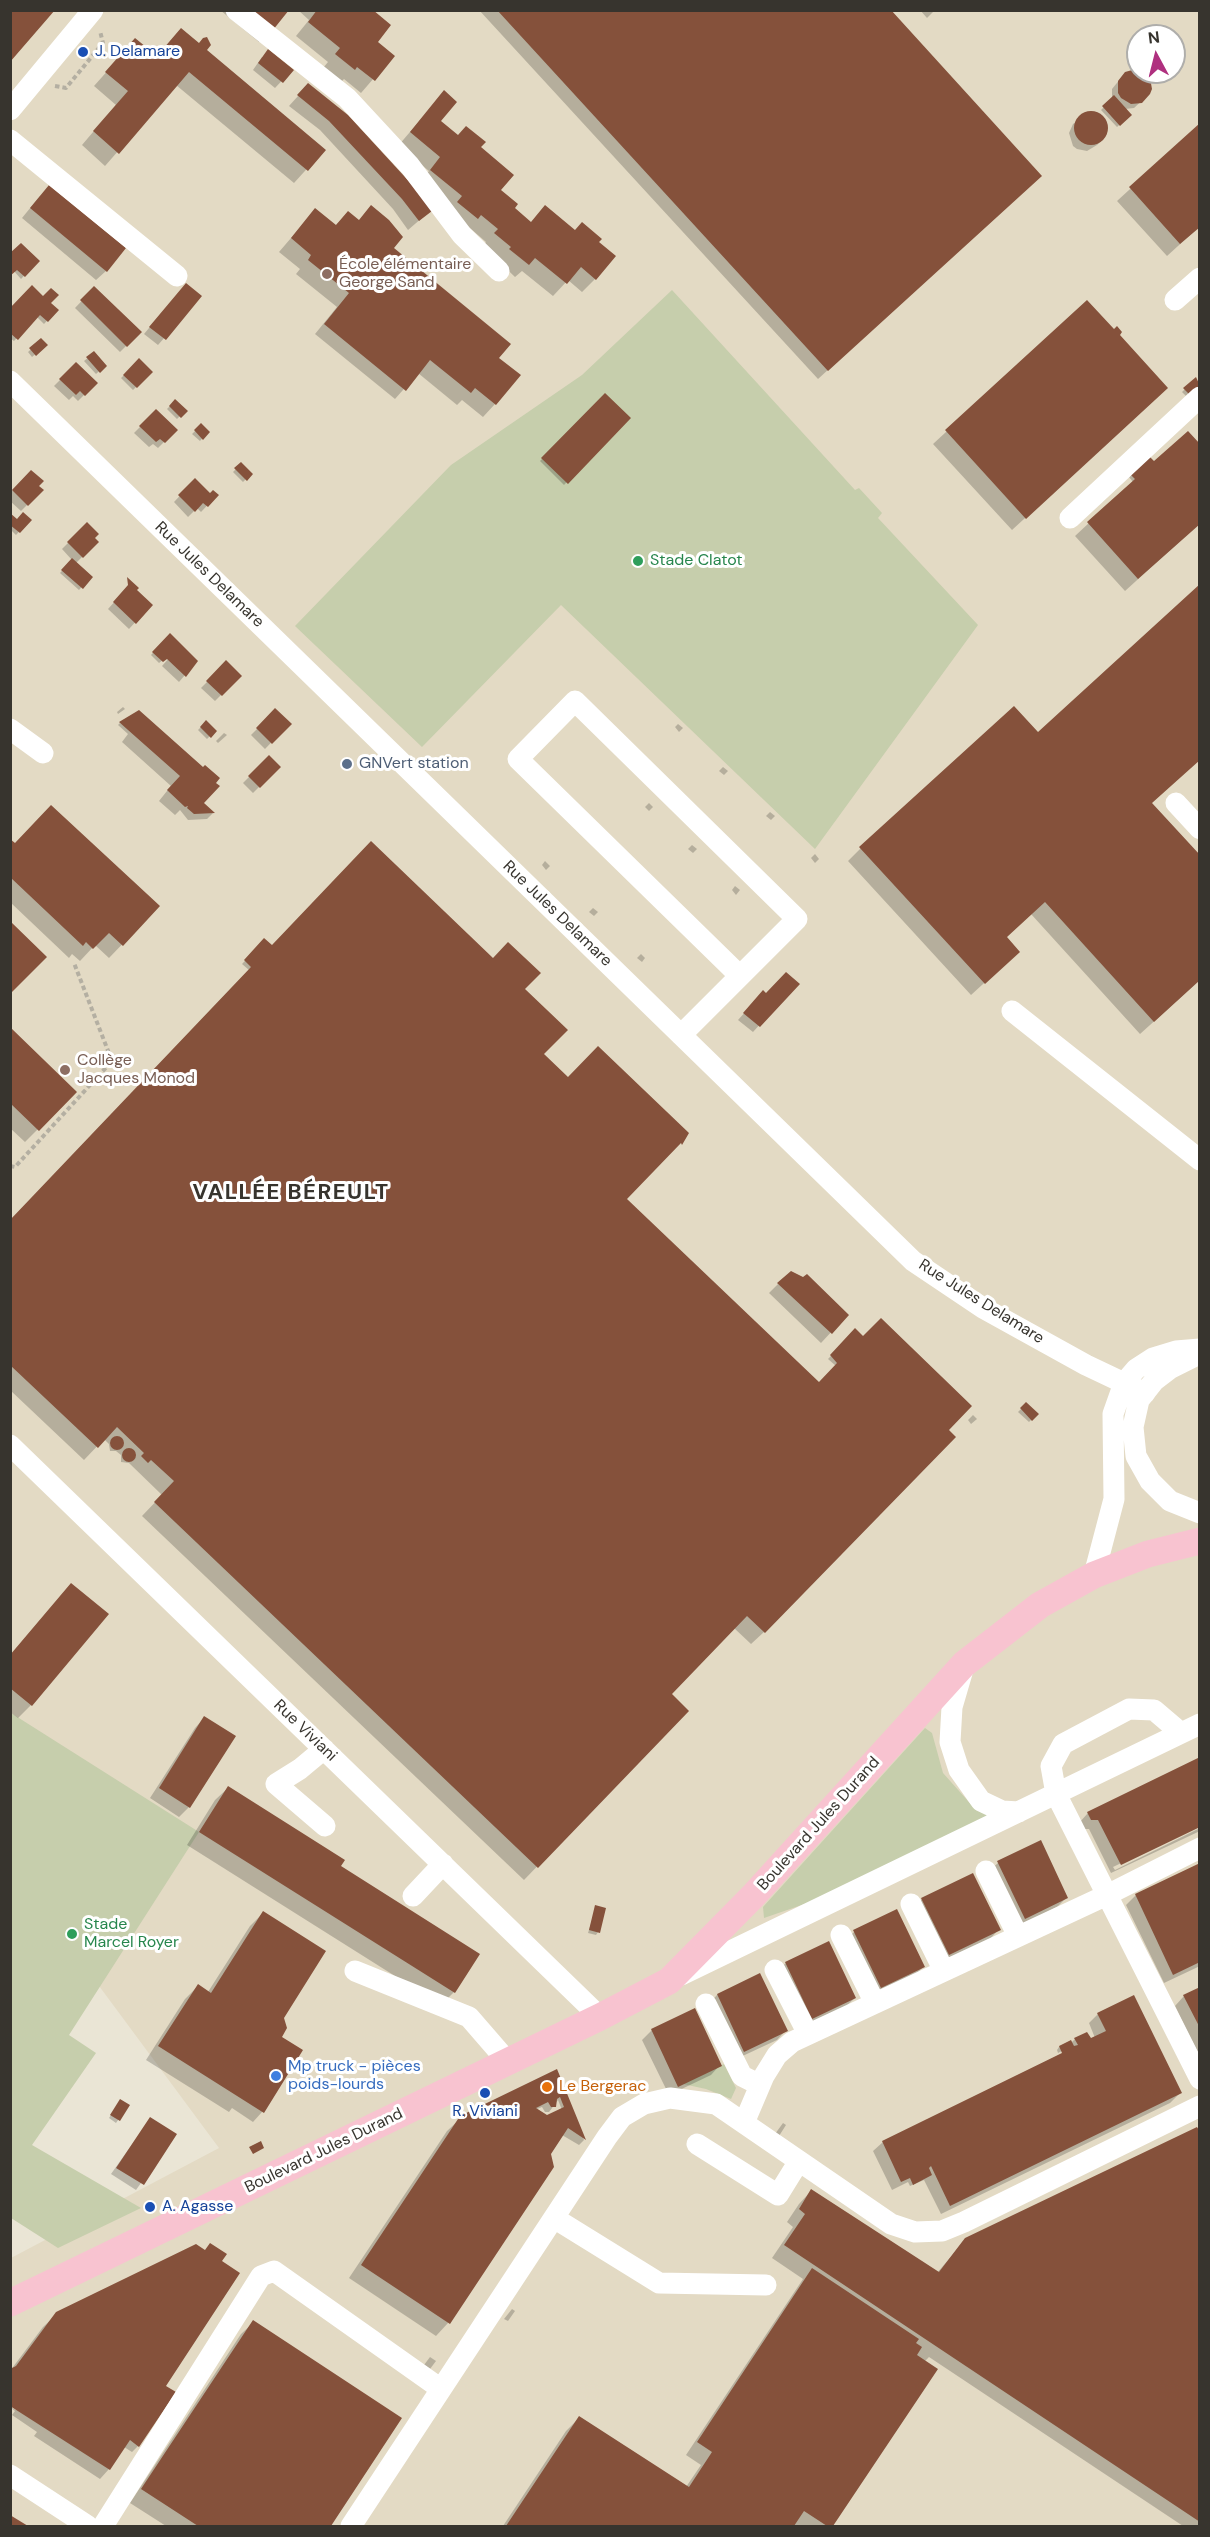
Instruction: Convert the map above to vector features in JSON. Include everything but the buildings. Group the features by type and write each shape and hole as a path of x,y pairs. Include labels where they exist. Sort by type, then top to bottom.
{"main road":[{"name":"Boulevard Jules Durand","path":"10,2303 508,2062 669,1981 753,1896 964,1664 1040,1605 1094,1575 1148,1554 1200,1541"}],"street":[{"path":"10,110 93,10"},
{"path":"236,10 347,98 410,166 462,236 499,271"},
{"path":"10,140 177,276"},
{"path":"1175,300 1200,278"},
{"name":"Rue Jules Delamare","path":"10,381 913,1261 983,1308 1086,1365 1145,1393"},
{"path":"1070,518 1198,401"},
{"path":"681,1035 740,976 797,919 575,701 518,759 740,976"},
{"path":"10,729 43,753"},
{"path":"1176,803 1200,829"},
{"path":"1012,1011 1200,1160"},
{"path":"1094,1575 1114,1499 1113,1414 1124,1383 1136,1369 1153,1358 1176,1351 1200,1349"},
{"path":"1200,1354 1171,1368 1145,1393 1139,1400 1133,1427 1136,1456 1150,1482 1170,1501 1200,1513"},
{"name":"Rue Viviani","path":"10,1445 600,2017"},
{"path":"964,1664 952,1707 950,1742 959,1770 981,1801 1002,1811 1019,1812"},
{"path":"1190,1729 1155,1710 1129,1709 1063,1744 1051,1766 1056,1794 1200,2079"},
{"name":"Boulevard Jules Durand","path":"669,1981 1190,1729"},
{"path":"324,1749 300,1769 276,1784 325,1826"},
{"path":"744,2123 760,2085 777,2055 792,2042 1107,1895 1200,1848"},
{"path":"413,1896 443,1864"},
{"path":"987,1871 1018,1936"},
{"path":"911,1904 944,1971"},
{"path":"841,1935 875,2003"},
{"path":"775,1970 808,2034"},
{"path":"355,1971 469,2017 508,2062"},
{"path":"706,2004 742,2076 760,2085"},
{"path":"351,2526 607,2137 622,2117 644,2104 670,2098 694,2099 716,2104 891,2224 915,2232 942,2231 1200,2106"},
{"path":"697,2145 778,2195 799,2161"},
{"path":"554,2218 659,2283 766,2285"},
{"path":"103,2526 261,2276 274,2271 441,2389"},
{"path":"10,2475 88,2526"}],"path":[{"path":"10,1166 15,1167 112,1061 74,963"}],"shaded area":[{"path":"11,11 1199,11 1199,2526 11,2526 11,2258 219,2148 11,1867"}],"green space":[{"name":"Stade Clatot","path":"672,290 855,490 859,488 882,513 878,518 978,625 815,849 561,605 422,747 295,626 451,465 582,375"},
{"name":"Stade Marcel Royer","path":"11,1713 199,1832 69,2035 96,2053 32,2145 141,2208 58,2248 11,2218"},
{"path":"925,1728 932,1733 943,1773 976,1810 1006,1816 854,1887 764,1918 763,1907"},
{"path":"724,2064 736,2088 731,2099 706,2089 683,2084"}],"place":[{"name":"J. Delamare","path":"83,52"},
{"name":"École élémentaire George Sand","path":"327,274"},
{"name":"Stade Clatot","path":"638,561"},
{"name":"GNVert station","path":"347,764"},
{"name":"Collège Jacques Monod","path":"65,1070"},
{"name":"Stade Marcel Royer","path":"72,1934"},
{"name":"Mp truck - pièces poids-lourds","path":"276,2076"},
{"name":"Le Bergerac","path":"547,2087"},
{"name":"R. Viviani","path":"485,2093"},
{"name":"A. Agasse","path":"150,2207"}],"district":[{"name":"VALLÉE BÉREULT","path":"291,1193"}]}
